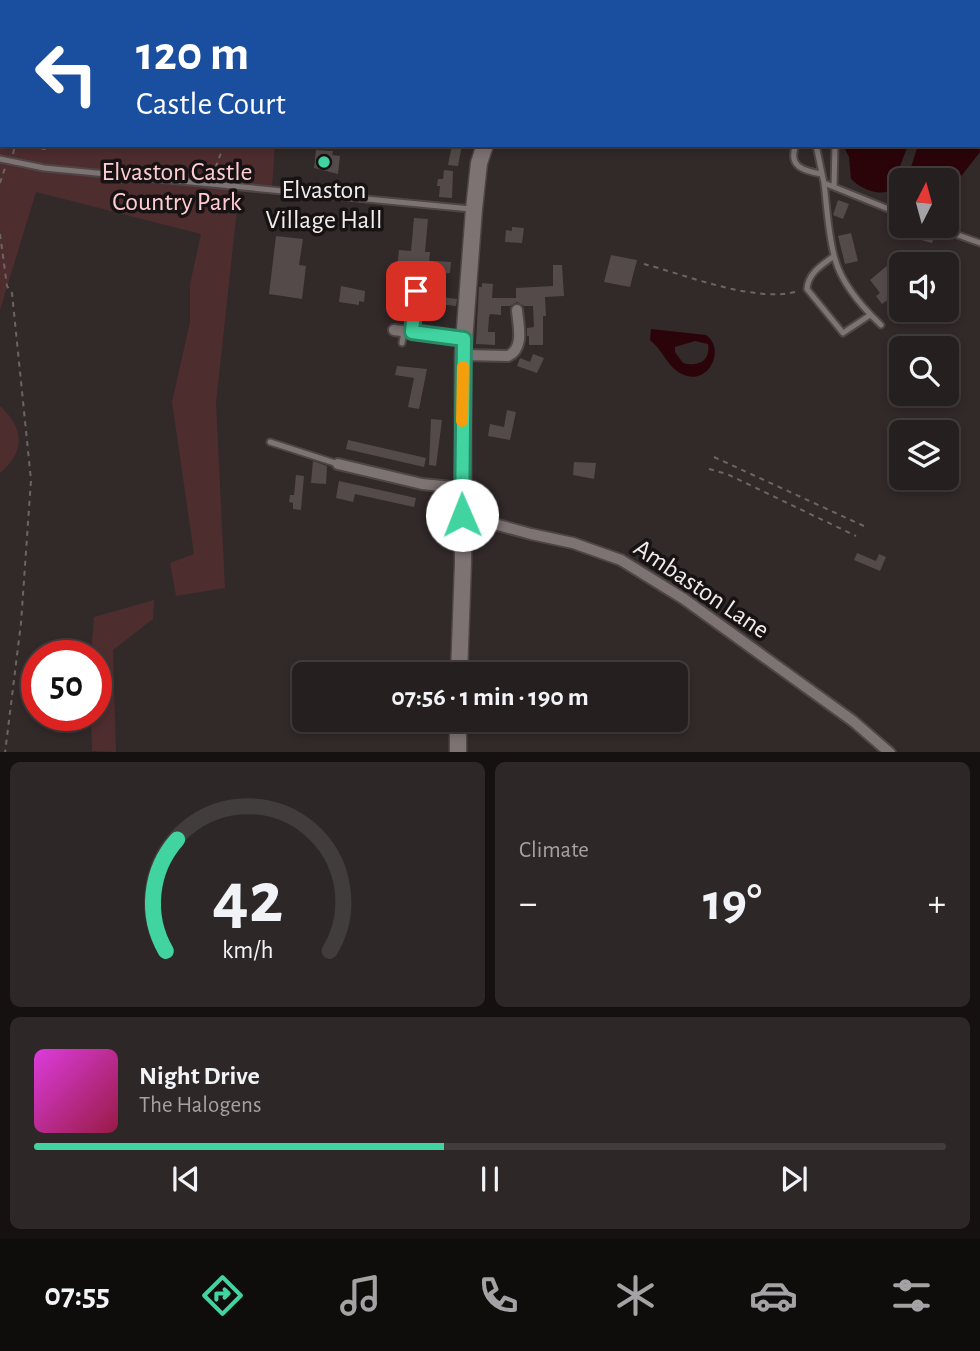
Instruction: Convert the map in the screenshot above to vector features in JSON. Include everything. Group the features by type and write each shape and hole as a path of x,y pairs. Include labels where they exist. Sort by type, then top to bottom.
{"main road":[{"path":"460,662 463,347 474,209 479,163 484,147"},
{"path":"458,732 458,752"}],"street":[{"path":"424,271 418,271 403,334 508,356 514,353 518,345 516,310"},
{"path":"338,464 422,484 462,488"},
{"name":"Ambaston Lane","path":"462,515 582,546 621,560 684,599 853,721 890,752"}],"lane":[{"path":"795,147 795,161 800,167 805,172 822,174"},
{"path":"816,147 834,256 846,283 881,325"},
{"path":"834,187 835,147"},
{"path":"3,161 44,168 474,209"},
{"path":"824,183 889,209"},
{"path":"959,235 980,243"},
{"path":"834,256 814,272 807,289 844,333 870,315"},
{"path":"270,442 338,464"}],"path":[{"path":"33,147 51,147"},
{"path":"208,183 216,171 223,147"},
{"path":"0,183 3,161"},
{"path":"0,234 7,286 12,293 31,481 21,623 5,752"},
{"path":"644,264 704,283 750,291 784,295 807,289"},
{"path":"714,457 866,527"},
{"path":"709,468 727,474 856,536"}],"green space":[{"name":"Elvaston Castle Country Park","path":"0,147 275,147 272,187 253,185 251,192 239,191 216,403 225,588 176,596 170,563 194,554 172,402 190,322 190,284 201,234 36,192 0,310"},
{"path":"0,406 14,423 19,440 14,456 0,473"},
{"path":"154,600 153,619 113,650 116,752 92,751 91,731 112,731 112,640 92,640 94,617"}],"shaded area":[{"path":"844,147 907,147 899,168 889,168 889,191 881,193 870,190 851,179 849,157"},
{"path":"917,147 979,147 980,152 959,179 959,168 911,168"},
{"path":"651,329 706,335 715,349 712,364 701,375 684,375 673,368 650,340","holes":["695,341 708,344 705,359 694,364 683,363 675,352 675,347"]}],"building":[{"path":"452,147 462,147 458,166 448,165"},
{"name":"Elvaston Village Hall","path":"316,150 333,151 332,155 340,156 338,174 314,168"},
{"path":"444,170 453,171 452,198 439,197 438,179 443,179"},
{"path":"838,200 849,204 843,219 833,215"},
{"path":"414,218 428,219 425,252 430,252 429,263 407,262 404,301 391,300 399,250 411,251"},
{"path":"512,227 524,228 522,243 505,242 506,230 512,231"},
{"path":"851,233 858,261 845,264 838,236"},
{"path":"276,236 303,239 299,265 306,266 302,299 269,294"},
{"path":"914,238 934,238 932,243"},
{"path":"611,255 637,260 630,287 604,282"},
{"path":"436,261 451,262 450,273 435,275"},
{"path":"889,264 889,303 886,301 882,304 876,296 880,293 870,280"},
{"path":"553,265 562,265 564,296 545,297 543,345 529,345 527,328 534,327 533,306 524,306 517,302 510,306 501,306 501,315 490,314 488,332 495,332 495,345 476,344 479,287 482,287 482,283 493,284 492,298 516,298 516,288 553,286"},
{"path":"431,282 444,282 442,297 457,299 456,306 429,303"},
{"path":"341,286 365,291 364,302 359,301 359,305 339,302"},
{"path":"533,354 544,358 537,373 517,366 520,358 530,362"},
{"path":"397,366 427,369 419,409 408,407 414,378 395,375"},
{"path":"507,410 516,412 510,440 488,436 490,424 504,427"},
{"path":"431,419 442,420 436,466 429,465"},
{"path":"348,440 426,458 424,467 346,449"},
{"path":"313,461 327,466 326,484 311,483"},
{"path":"574,462 596,463 594,479 573,475"},
{"path":"296,475 304,476 301,510 293,509 293,503 289,502 290,495 294,495"},
{"path":"339,481 416,498 414,507 355,494 353,502 336,498"},
{"path":"857,553 876,561 879,554 886,557 880,571 854,560"}],"slow traffic":[{"path":"462,421 463,367"}],"place":[{"name":"Elvaston Village Hall","path":"324,162"}],"route":[{"path":"416,291 412,332 464,339 462,515"}]}
